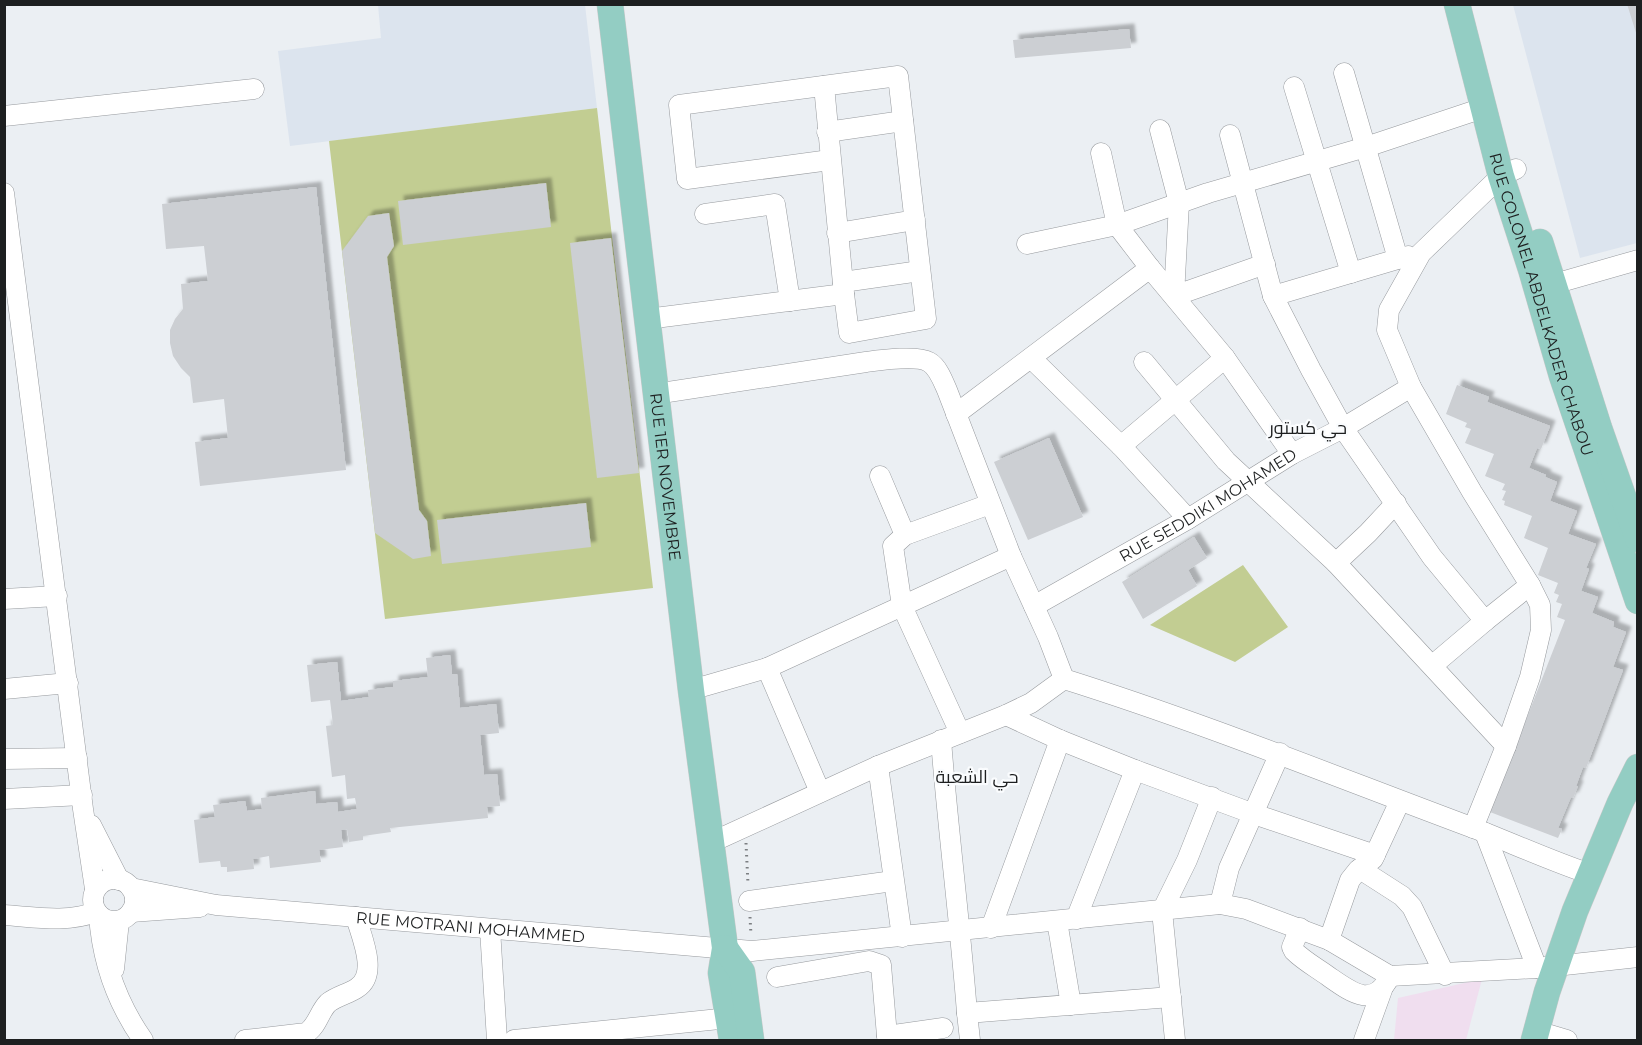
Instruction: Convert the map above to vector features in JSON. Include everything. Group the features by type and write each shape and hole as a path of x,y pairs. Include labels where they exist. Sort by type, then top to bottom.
{"main road":[{"name":"RUE 1ER NOVEMBRE","path":"610,4 691,690 725,948 721,973 730,1029"},
{"name":"RUE COLONEL ABDELKADER CHABOU","path":"1457,4 1483,108 1554,284 1599,428 1638,539"},
{"name":"RUE COLONEL ABDELKADER CHABOU","path":"1475,4 1508,173 1531,269 1562,376 1638,601"},
{"path":"1536,1036 1546,967 1590,874 1620,803 1637,772"},
{"name":"RUE 1ER NOVEMBRE","path":"725,948 742,972 751,1041"}],"street":[{"path":"1344,73 1398,259"},
{"path":"824,86 849,333 926,319 898,76 679,105 687,179 830,160"},
{"path":"1293,87 1351,273"},
{"path":"4,116 254,89"},
{"path":"1027,244 1117,225 1179,203 1366,147 1483,108"},
{"path":"827,132 903,121"},
{"path":"1160,130 1179,203 1174,296"},
{"path":"1230,135 1273,296 1343,428 1432,556 1485,621"},
{"path":"1101,153 1117,225 1225,358 1292,454"},
{"path":"1508,173 1421,253 1389,310 1387,330 1401,368 1411,387 1540,605 1541,630 1530,677 1479,830 1546,967"},
{"path":"4,192 95,889 92,902 98,914 102,940 120,1004 143,1041"},
{"path":"705,214 775,204 790,301"},
{"path":"837,232 915,220"},
{"path":"1273,296 1421,253"},
{"path":"1554,284 1638,260"},
{"path":"1174,296 1265,264"},
{"path":"956,414 1150,268"},
{"path":"647,319 790,301 920,271"},
{"path":"655,394 897,358 928,361 936,369 947,390 1011,556 1064,679"},
{"path":"1031,358 1121,446 1188,519"},
{"path":"1121,446 1225,358"},
{"path":"1144,362 1226,461 1336,563 1506,746"},
{"name":"RUE SEDDIKI MOHAMED","path":"1034,606 1188,519 1292,454 1343,428 1411,387"},
{"path":"880,476 905,535"},
{"path":"1336,563 1396,502"},
{"path":"960,733 902,606 892,546 905,535 990,504"},
{"path":"691,690 767,668 1011,556"},
{"path":"1432,665 1530,585"},
{"path":"4,599 57,596"},
{"path":"767,668 820,792"},
{"path":"710,843 878,766 1006,715 1031,703 1064,679"},
{"path":"1064,679 1158,708 1280,753 1479,830 1554,862 1590,874"},
{"path":"4,689 68,684"},
{"path":"1006,715 1060,741 1135,770 1375,855"},
{"path":"941,740 948,834 961,931 969,1025"},
{"path":"991,928 1060,741"},
{"path":"1220,904 1229,868 1280,753"},
{"path":"4,759 77,758"},
{"path":"878,766 902,937"},
{"path":"1071,1005 1066,920 1135,770"},
{"path":"1175,1041 1162,910 1212,797"},
{"path":"4,799 82,802"},
{"path":"1329,940 1350,880 1375,855 1400,801"},
{"path":"82,802 125,884 135,898 125,917 113,981"},
{"path":"1360,868 1402,896 1412,907 1445,975"},
{"path":"95,889 107,880 216,905"},
{"path":"749,901 893,880"},
{"name":"RUE MOTRANI MOHAMMED","path":"216,905 752,951 1220,904 1246,909 1329,940 1386,983"},
{"path":"4,915 64,918 98,914 112,922 125,917 216,905"},
{"path":"245,1041 306,1033 311,1030 326,1005 338,996 358,988 365,981 368,972 367,955 356,917"},
{"path":"490,928 497,1041"},
{"path":"1300,928 1292,947 1299,956 1354,993 1365,996 1386,983 1445,975 1638,957"},
{"path":"777,977 869,961 876,962 880,965 887,1038 944,1034 969,1025 1071,1005 1171,997"},
{"path":"1364,1041 1386,983"},
{"path":"514,1041 730,1029"},
{"path":"1536,1036 1567,1041"}],"shaded area":[{"path":"378,5 585,5 597,108 290,146 278,51 381,38"},
{"path":"1513,5 1637,5 1637,243 1580,258"},
{"path":"1482,979 1466,1040 1394,1040 1398,998"}],"green space":[{"path":"597,108 653,588 385,619 329,141"},
{"path":"1243,565 1288,627 1235,662 1150,625"}],"building":[{"path":"1627,4 1638,4 1638,36 1637,36"},
{"path":"1129,29 1131,48 1015,58 1013,40"},
{"path":"546,183 551,227 403,245 398,201"},
{"path":"316,187 346,470 200,486 195,442 228,438 224,399 193,403 190,377 173,356 170,330 183,309 181,284 208,281 204,246 166,249 162,204"},
{"path":"389,213 394,246 387,257 419,510 427,521 431,556 413,559 375,533 342,251 368,216"},
{"path":"611,238 639,473 597,478 570,243"},
{"path":"1457,385 1489,397 1487,402 1550,426 1541,449 1537,448 1529,468 1557,482 1550,501 1577,511 1568,534 1596,544 1586,568 1589,569 1581,591 1598,597 1592,613 1614,622 1613,627 1626,632 1613,667 1623,670 1586,768 1583,767 1576,786 1578,786 1558,828 1562,829 1558,838 1490,812 1565,620 1557,617 1562,604 1556,602 1559,595 1554,593 1558,583 1538,575 1548,548 1524,538 1532,516 1504,505 1505,501 1502,500 1506,491 1502,490 1505,484 1485,476 1494,454 1465,443 1471,429 1465,427 1467,423 1446,414"},
{"path":"1049,438 1083,517 1028,540 994,462"},
{"path":"586,503 591,547 442,564 437,520"},
{"path":"1194,537 1207,558 1188,570 1197,586 1143,619 1122,582"},
{"path":"450,655 452,674 457,674 460,708 496,704 499,733 480,735 484,775 497,774 500,806 487,807 488,818 390,828 391,832 363,836 363,840 349,842 347,829 341,830 343,847 319,850 321,862 270,868 269,856 253,859 254,869 227,872 227,867 221,867 220,861 199,863 194,820 215,817 213,805 245,801 247,811 262,809 261,798 315,791 316,804 337,802 338,812 357,809 355,798 347,799 345,775 332,777 326,726 333,725 330,700 311,702 307,665 337,662 341,701 369,697 368,690 393,687 393,681 428,677 426,658"}],"district":[{"name":"حي كستور","path":"1308,428"},
{"name":"حي الشعبة","path":"977,777"}]}
